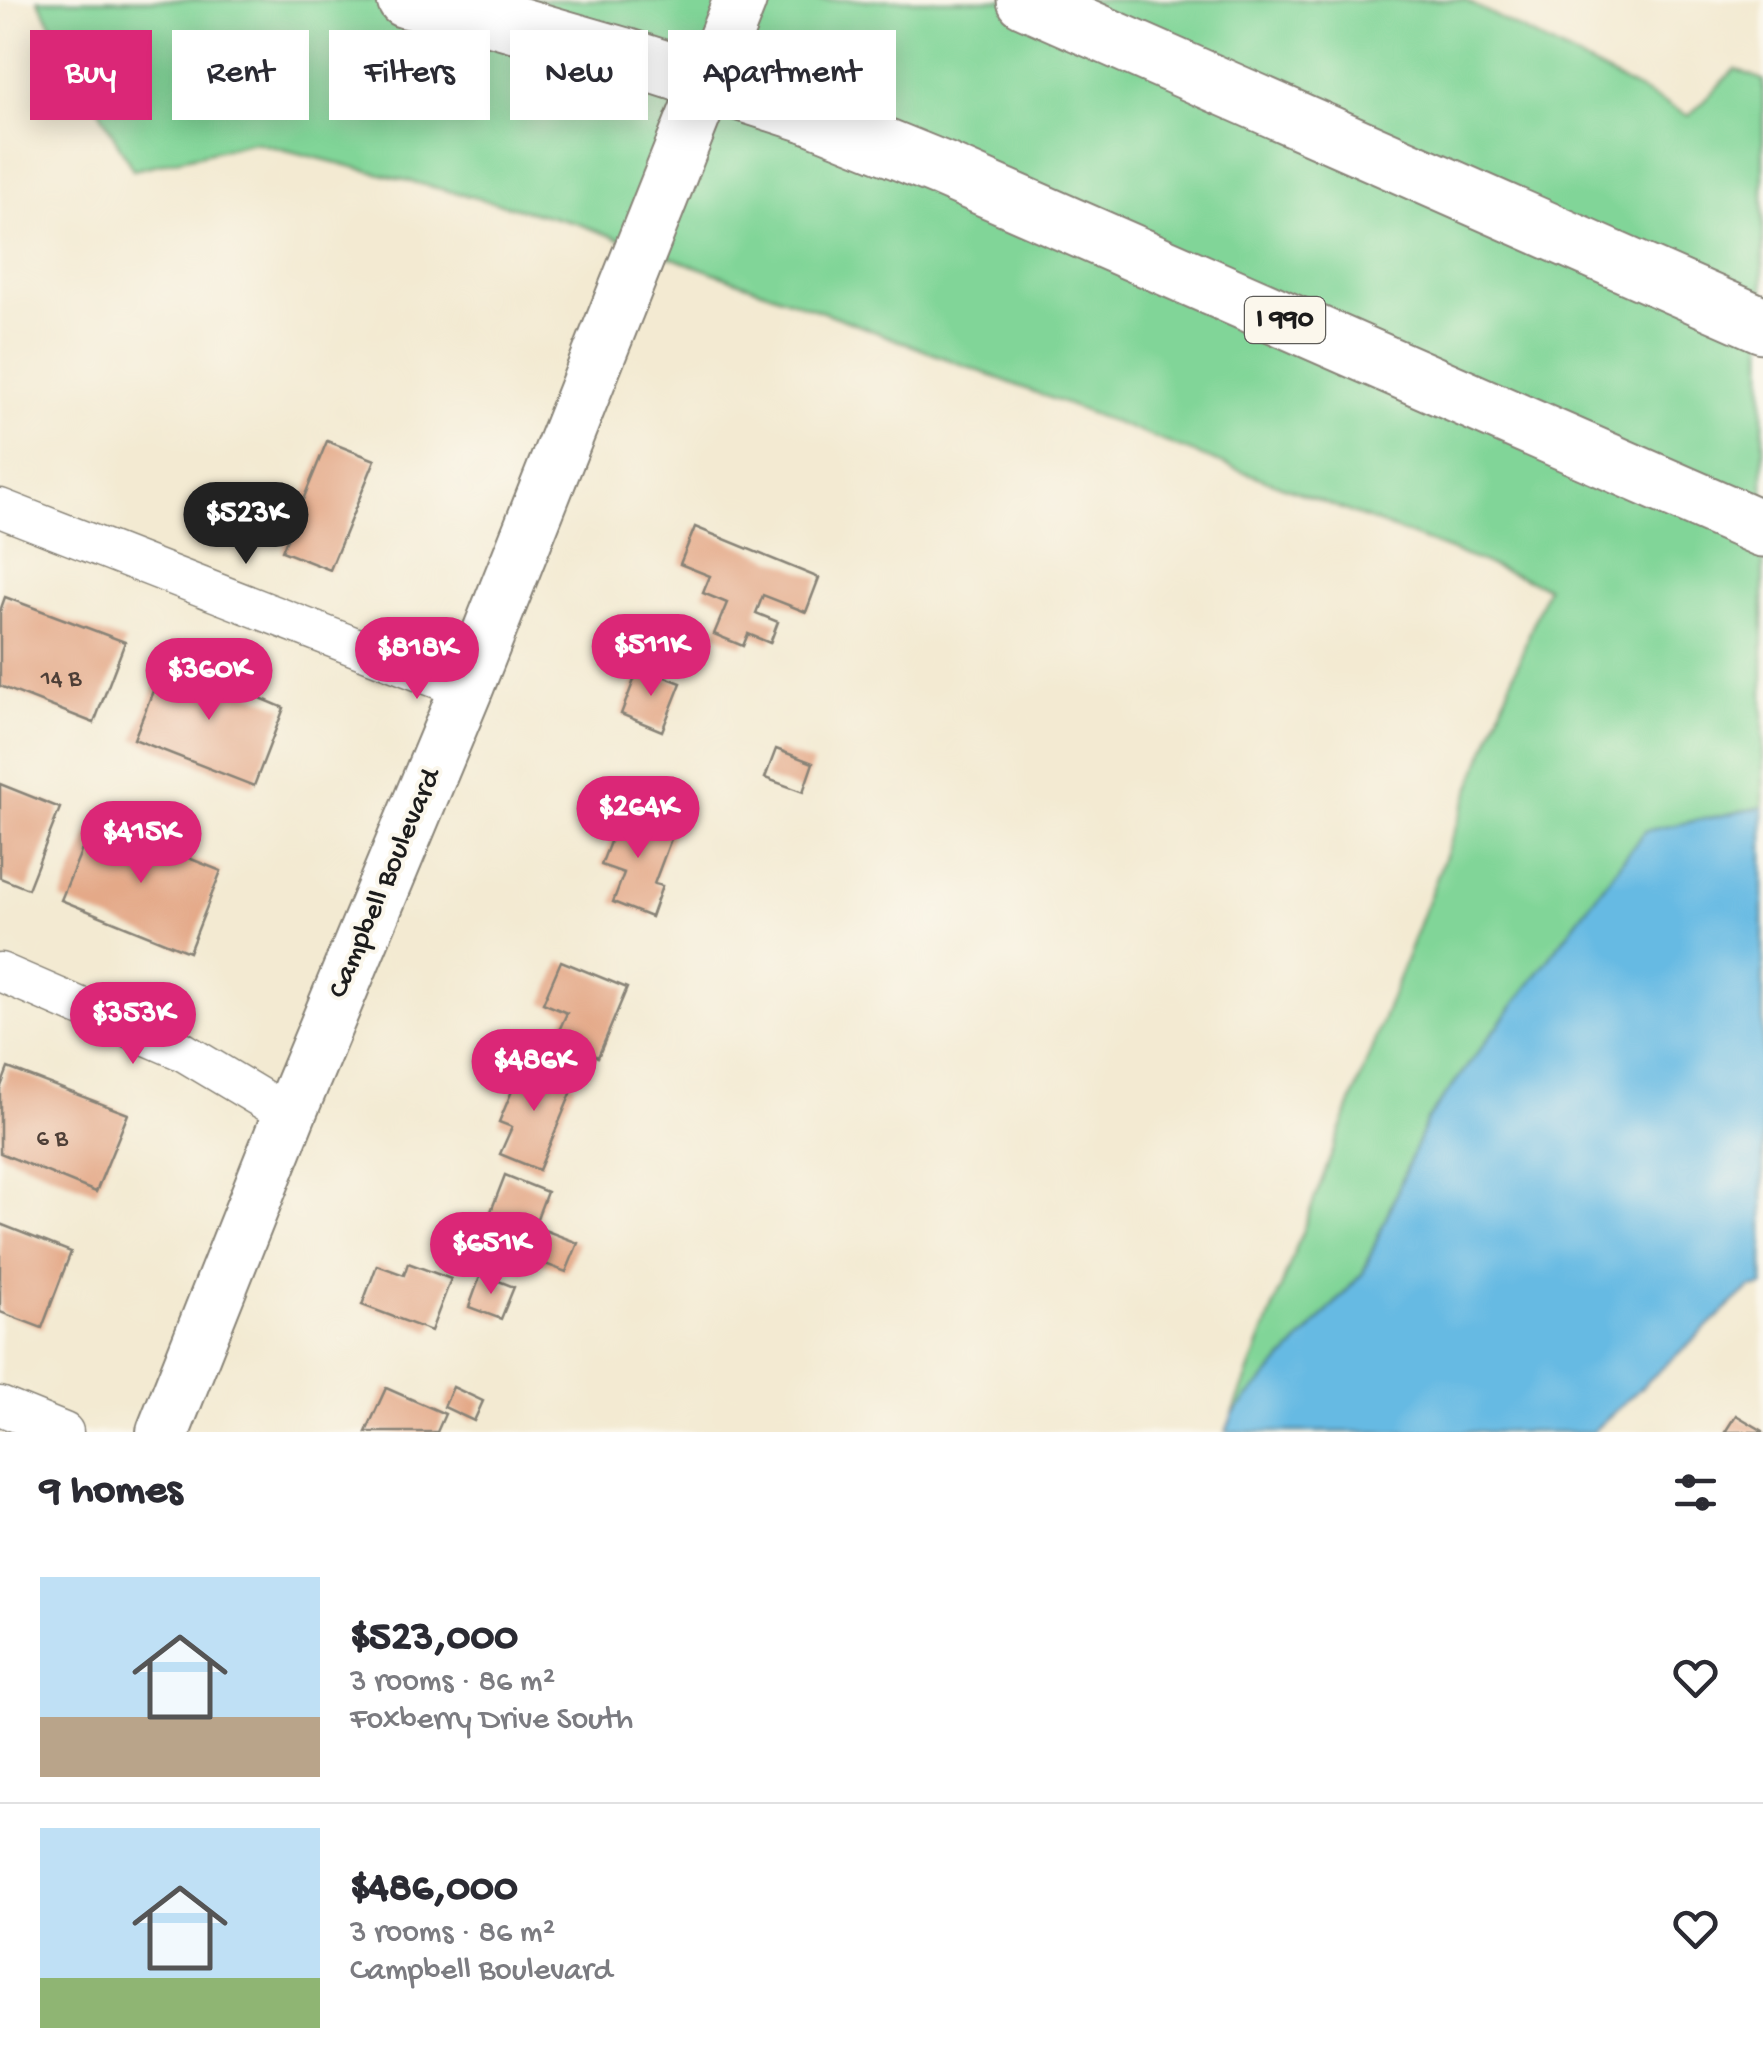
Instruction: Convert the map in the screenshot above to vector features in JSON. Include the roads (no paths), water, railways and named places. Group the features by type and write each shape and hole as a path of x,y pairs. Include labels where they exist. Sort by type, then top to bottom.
{"highway":[{"name":"I 990","path":"405,0 480,14 806,114 944,170 1763,529"},
{"path":"1025,0 1763,326"}],"main road":[{"name":"Campbell Boulevard","path":"163,1432 466,690 740,0"}],"street":[{"path":"0,508 466,690"},
{"path":"0,972 182,1052 290,1114"},
{"path":"0,1406 64,1432"}],"water":[{"path":"1763,807 1763,1286 1750,1288 1592,1432 1226,1432 1233,1414 1363,1273 1427,1120 1645,831"}]}
